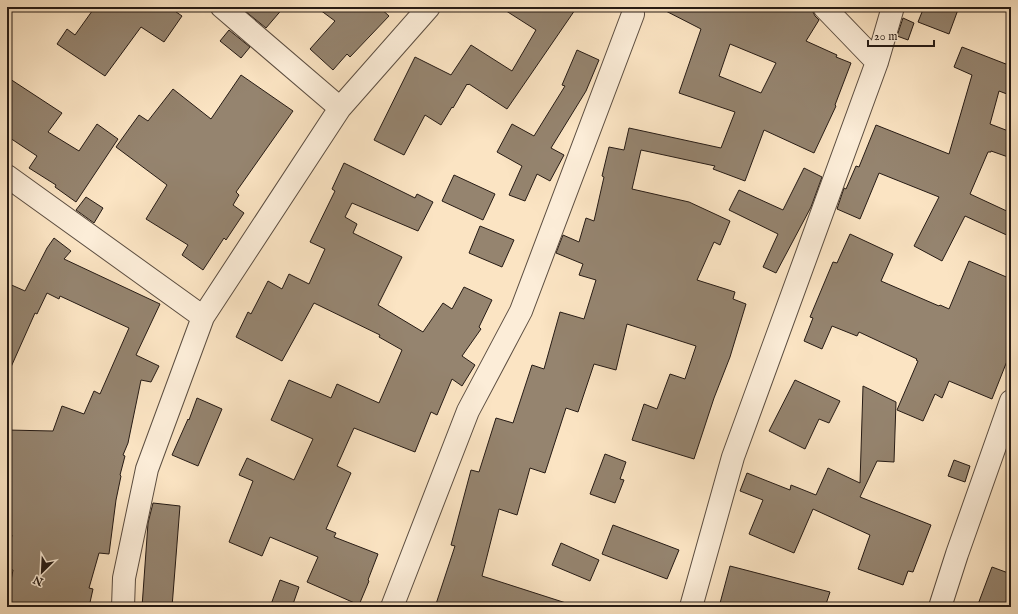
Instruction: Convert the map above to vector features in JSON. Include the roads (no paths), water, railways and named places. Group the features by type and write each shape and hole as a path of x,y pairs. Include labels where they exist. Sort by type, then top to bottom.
{"street":[{"path":"222,7 340,108"},
{"path":"123,607 124,578 147,469 203,317 340,108 429,7"},
{"path":"824,7 877,62"},
{"path":"691,607 733,457 877,62 893,7"},
{"path":"392,607 468,411 521,311 633,14"},
{"path":"7,176 203,317"},
{"path":"940,607 1011,401"}]}
